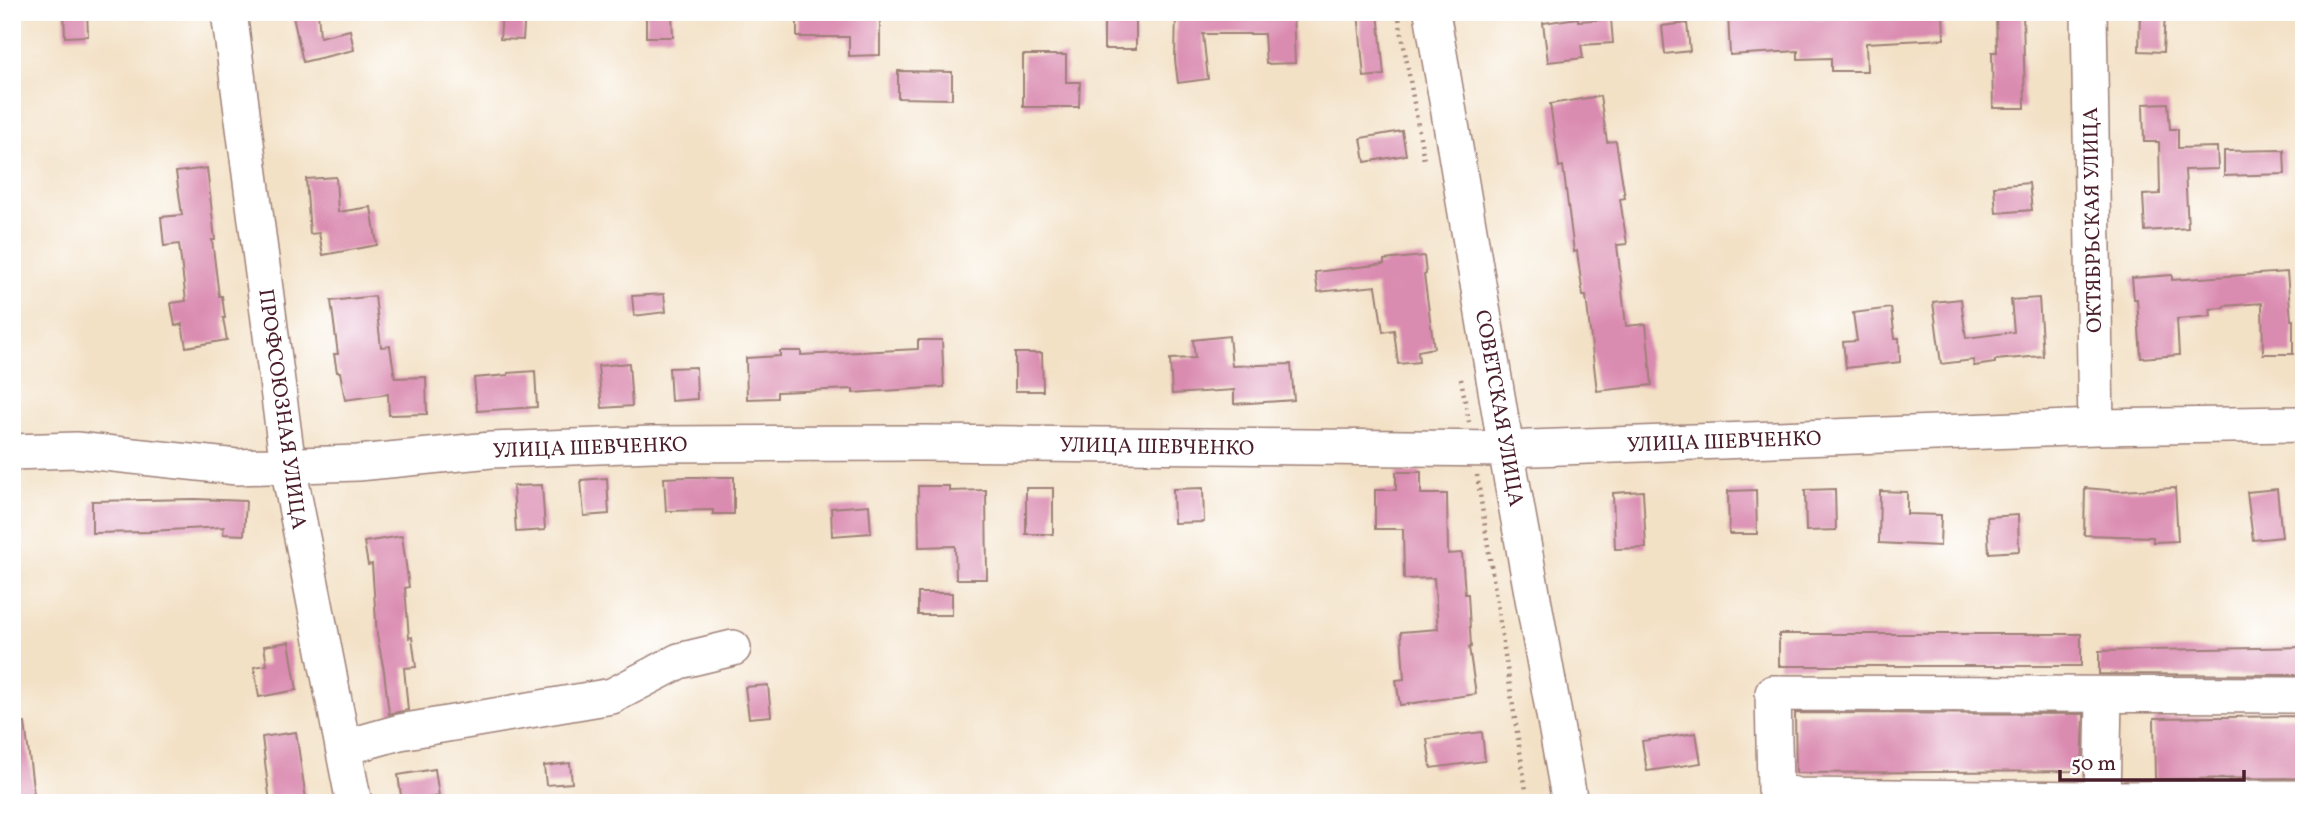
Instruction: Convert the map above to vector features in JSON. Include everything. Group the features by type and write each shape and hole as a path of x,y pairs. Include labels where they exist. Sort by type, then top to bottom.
{"street":[{"name":"ПРОФСОЮЗНАЯ УЛИЦА","path":"229,12 288,466 354,803"},
{"name":"СОВЕТСКАЯ УЛИЦА","path":"1432,12 1490,449 1570,803"},
{"name":"ОКТЯБРЬСКАЯ УЛИЦА","path":"2088,12 2096,427"},
{"name":"УЛИЦА ШЕВЧЕНКО","path":"12,452 76,450 237,467 358,463 491,450 652,444 937,443 1490,449 2096,427 2304,424"},
{"path":"343,748 400,732 612,696 679,661 733,648"},
{"path":"2304,695 1773,693 1774,789 1797,796 2102,801 2304,797"},
{"path":"2102,801 2104,696"}],"path":[{"path":"1398,12 1425,163"},
{"path":"1461,377 1490,449 1528,803"}],"building":[{"path":"64,12 87,12 88,36 65,37"},
{"path":"292,12 318,12 320,37 350,30 354,50 303,62"},
{"path":"502,12 525,12 523,40 500,39"},
{"path":"646,12 672,12 673,37 646,37"},
{"path":"797,12 880,12 880,55 849,56 849,37 797,37"},
{"path":"1104,12 1136,12 1136,49 1104,49"},
{"path":"1176,12 1293,12 1295,63 1266,64 1264,34 1203,34 1208,79 1178,83 1175,60"},
{"path":"1358,12 1378,12 1384,75 1364,77"},
{"path":"1764,12 1764,16 1814,15 1814,18 1943,12 1944,39 1866,43 1867,71 1831,71 1831,58 1798,59 1798,51 1730,55 1728,14"},
{"path":"1996,12 2023,12 2025,108 1993,108 1992,52 1997,52"},
{"path":"2140,12 2165,12 2163,52 2139,51"},
{"path":"1578,18 1578,21 1611,19 1613,43 1581,45 1583,58 1548,62 1543,23"},
{"path":"1687,23 1690,51 1665,54 1662,26"},
{"path":"1023,55 1066,55 1066,82 1080,82 1079,107 1023,107"},
{"path":"898,71 952,72 952,99 898,98"},
{"path":"1600,96 1607,142 1616,141 1625,198 1620,199 1627,244 1617,245 1626,326 1646,324 1652,385 1597,391 1586,296 1583,296 1577,251 1574,252 1563,166 1559,167 1550,104"},
{"path":"2168,103 2170,129 2178,129 2178,148 2217,147 2218,169 2185,170 2188,228 2145,231 2143,195 2160,194 2159,142 2144,142 2143,104"},
{"path":"1402,131 1406,155 1365,162 1361,138"},
{"path":"2284,150 2285,174 2224,176 2224,151"},
{"path":"207,168 215,240 212,240 227,340 186,347 182,324 175,326 171,303 186,301 179,244 164,246 161,217 182,215 176,172"},
{"path":"336,177 338,212 371,207 377,245 323,255 319,233 310,234 306,179"},
{"path":"2029,183 2032,210 1996,213 1994,186"},
{"path":"1424,256 1434,348 1418,351 1419,362 1398,364 1394,330 1383,332 1376,286 1318,292 1315,272 1384,264 1384,260"},
{"path":"2287,272 2293,320 2293,354 2263,354 2262,303 2224,306 2210,309 2211,316 2177,319 2179,355 2141,358 2137,299 2134,299 2132,278 2172,275 2172,280"},
{"path":"664,294 666,312 634,316 632,296"},
{"path":"375,296 381,347 390,346 395,378 426,377 427,414 389,415 388,394 345,400 334,354 338,354 331,301"},
{"path":"2039,298 2043,356 1995,360 1995,363 1974,366 1973,360 1941,364 1933,302 1961,299 1966,338 2014,332 2011,300"},
{"path":"1891,308 1895,338 1899,338 1900,362 1846,368 1843,342 1857,341 1853,313"},
{"path":"1229,336 1232,366 1291,364 1294,400 1234,404 1234,390 1172,394 1170,359 1195,358 1193,340"},
{"path":"918,340 942,340 944,387 853,393 853,389 777,392 777,398 747,399 746,358 780,356 780,351 801,351 801,355 918,349"},
{"path":"1015,353 1042,353 1043,391 1015,391"},
{"path":"629,363 632,406 602,408 598,366"},
{"path":"696,367 697,399 671,401 669,368"},
{"path":"535,371 537,407 477,411 474,378"},
{"path":"1396,472 1421,472 1421,494 1447,494 1448,554 1462,553 1465,594 1468,594 1469,647 1476,694 1400,705 1396,680 1404,679 1401,632 1438,629 1434,578 1404,579 1403,529 1375,529 1375,490 1396,490"},
{"path":"734,477 734,514 713,514 713,510 666,511 664,478"},
{"path":"607,478 609,514 584,516 581,480"},
{"path":"542,485 545,530 516,532 513,486"},
{"path":"918,486 949,486 949,491 986,490 987,579 956,579 955,546 919,547"},
{"path":"1026,488 1053,488 1053,534 1026,534"},
{"path":"1203,488 1204,522 1174,523 1173,489"},
{"path":"2085,488 2120,491 2175,488 2178,541 2153,542 2153,537 2084,535"},
{"path":"1835,489 1836,530 1806,531 1805,490"},
{"path":"2277,489 2282,537 2253,540 2247,492"},
{"path":"1756,490 1757,534 1729,534 1728,491"},
{"path":"1643,491 1646,548 1615,549 1613,493"},
{"path":"1880,491 1907,492 1907,514 1941,515 1940,546 1879,543"},
{"path":"92,501 246,501 244,535 223,534 224,527 92,533"},
{"path":"869,505 871,533 832,536 831,508"},
{"path":"2018,515 2019,551 1989,553 1987,517"},
{"path":"402,536 409,587 405,588 409,638 412,637 416,667 404,668 408,710 389,714 377,635 372,564 368,565 364,542"},
{"path":"918,593 952,593 952,615 918,615"},
{"path":"1779,634 2081,634 2081,666 1779,666"},
{"path":"289,642 297,690 259,697 254,667 267,665 264,646"},
{"path":"2304,647 2304,675 2099,674 2099,651"},
{"path":"768,685 771,716 749,718 745,687"},
{"path":"1795,713 2084,714 2082,771 1796,773"},
{"path":"2304,716 2304,778 2155,779 2154,718"},
{"path":"25,723 35,803 12,803 12,724"},
{"path":"296,732 306,799 270,803 262,737"},
{"path":"1482,732 1485,761 1431,768 1427,739"},
{"path":"1696,733 1701,763 1647,771 1642,741"},
{"path":"570,763 572,783 546,785 544,766"},
{"path":"435,769 439,796 402,802 398,775"}]}
